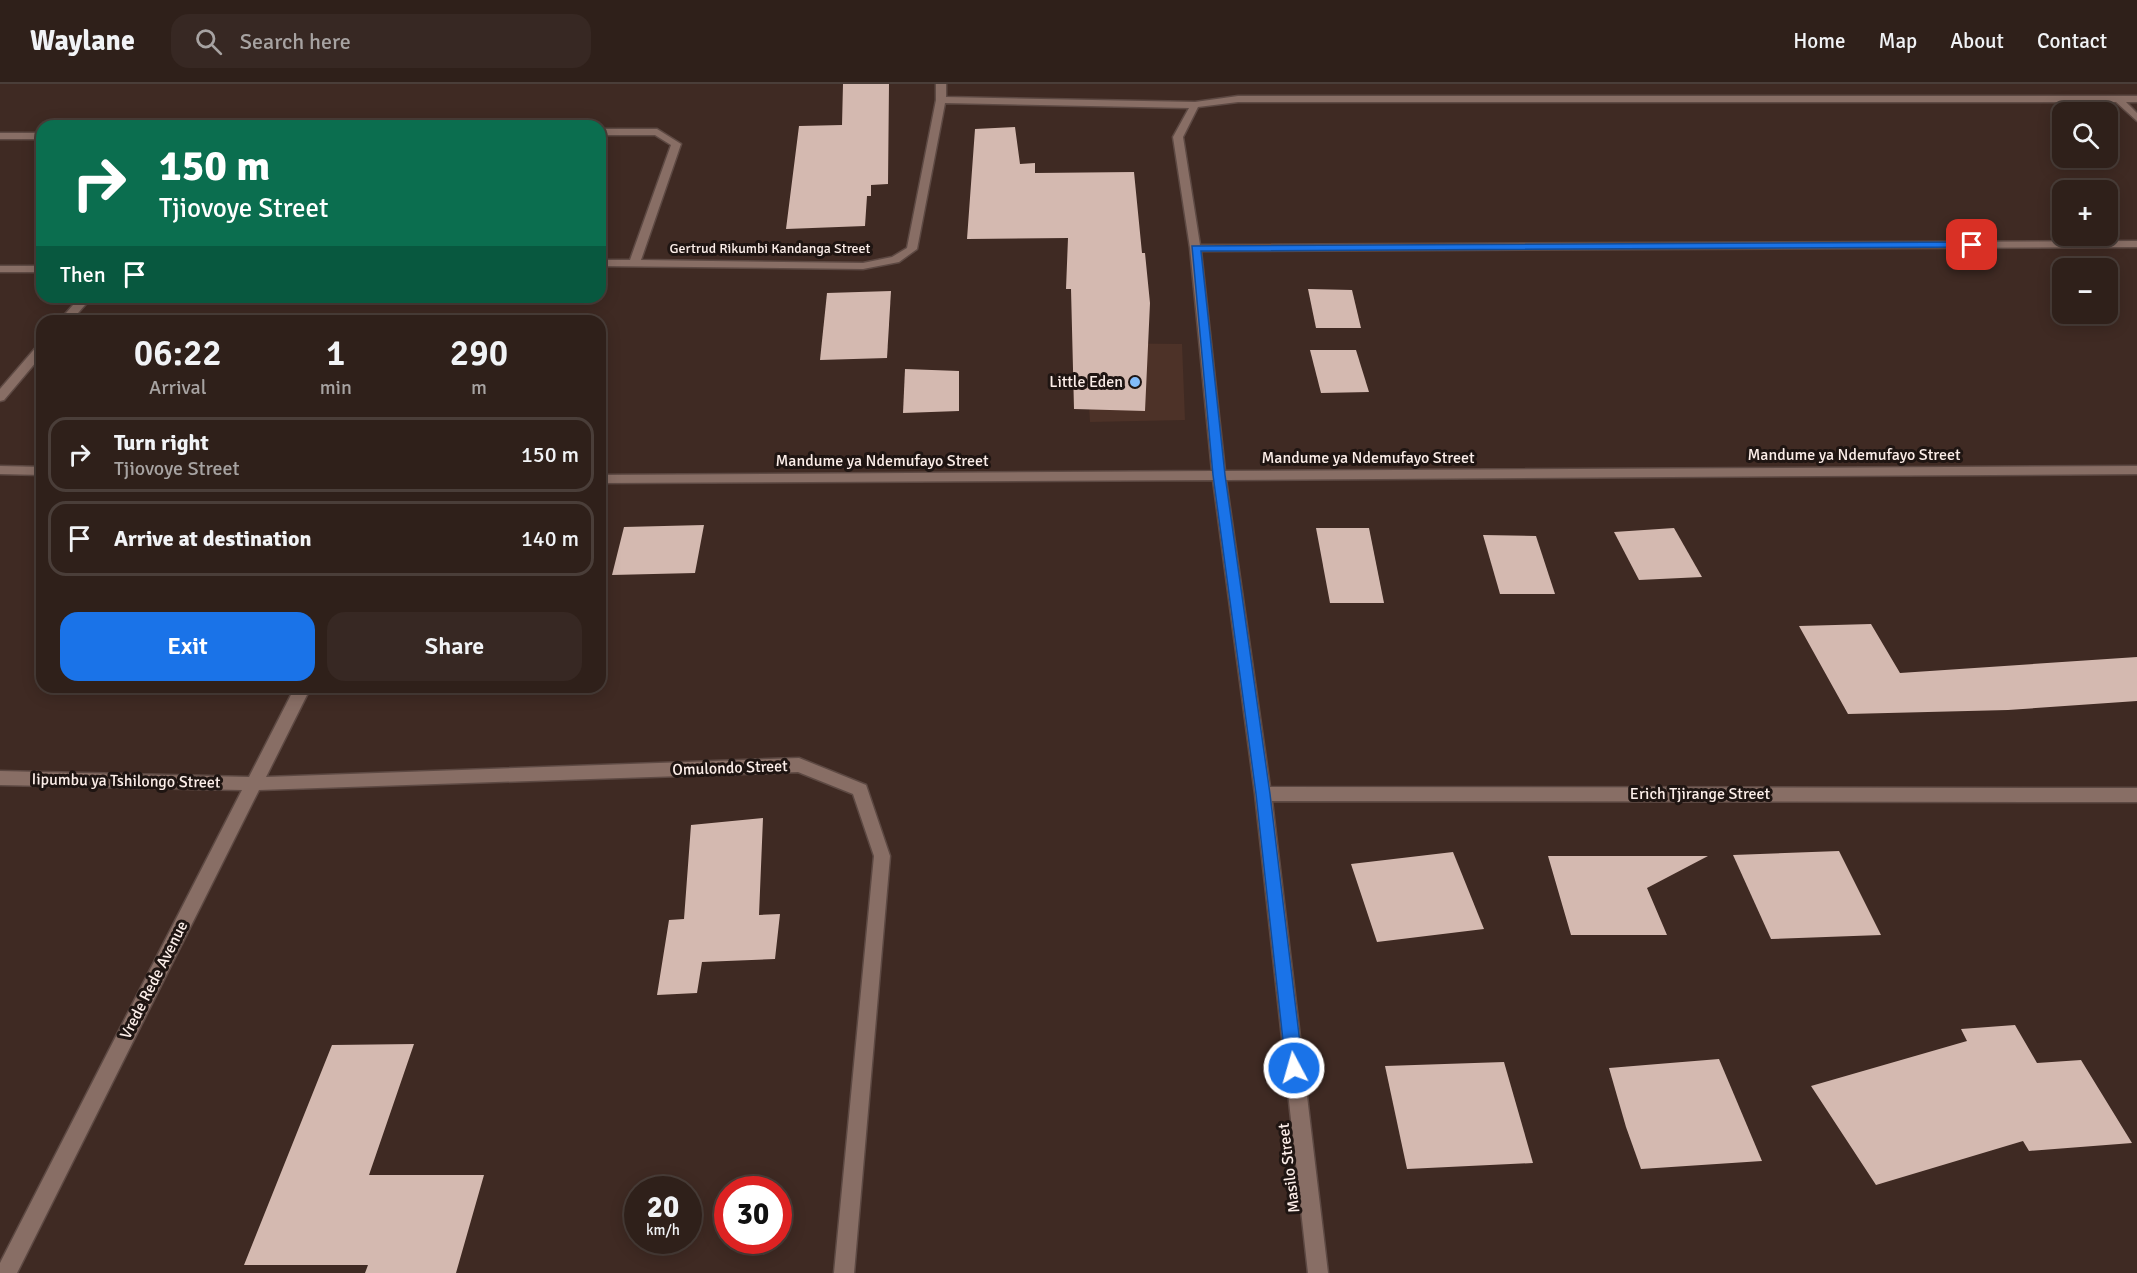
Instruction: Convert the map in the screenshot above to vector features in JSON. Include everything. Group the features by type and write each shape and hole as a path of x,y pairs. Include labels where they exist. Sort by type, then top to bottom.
{"street":[{"name":"Gertrud Rikumbi Kandanga Street","path":"606,263 863,266 895,260 912,249 941,84"},
{"path":"940,100 1195,105 1239,99 2137,99"},
{"path":"2119,100 2137,118"},
{"name":"Masilo Street","path":"1195,105 1178,137 1196,248 1219,475 1263,794 1318,1273"},
{"path":"606,132 657,132 676,144 635,262"},
{"path":"0,136 36,136"},
{"path":"1196,248 2137,244"},
{"path":"0,269 36,269"},
{"path":"71,315 81,303"},
{"path":"0,398 36,355"},
{"path":"0,470 36,471"},
{"name":"Mandume ya Ndemufayo Street","path":"606,479 2137,470"},
{"name":"Vrede Rede Avenue","path":"6,1273 300,693"},
{"name":"Omulondo Street","path":"252,784 798,765 860,790 882,856 844,1273"},
{"name":"Iipumbu ya Tshilongo Street","path":"0,778 252,784"},
{"name":"Erich Tjirange Street","path":"1263,794 2137,795"}],"shaded area":[{"name":"Little Eden","path":"1085,343 1182,344 1185,420 1090,422"}],"building":[{"path":"843,84 889,84 888,184 871,185 871,196 867,196 865,226 786,229 799,126 842,125"},
{"path":"1015,127 1020,164 1035,163 1035,173 1134,172 1142,253 1145,253 1150,303 1145,411 1074,409 1071,289 1066,289 1068,238 967,239 975,129"},
{"path":"1308,289 1352,290 1361,328 1316,328"},
{"path":"891,291 887,358 820,360 827,293"},
{"path":"1310,350 1356,350 1369,392 1321,393"},
{"path":"905,369 959,371 959,411 903,413"},
{"path":"704,525 695,573 612,575 624,527"},
{"path":"1316,528 1369,528 1384,603 1330,603"},
{"path":"1674,528 1702,577 1639,580 1614,532"},
{"path":"1483,535 1536,536 1555,594 1500,594"},
{"path":"1871,624 1900,673 2137,657 2137,701 2008,710 1848,714 1799,626"},
{"path":"763,818 759,915 780,914 775,959 702,962 697,993 657,995 669,920 684,919 691,825"},
{"path":"1839,851 1881,935 1771,939 1733,855"},
{"path":"1453,852 1484,929 1377,942 1351,864"},
{"path":"1548,856 1708,856 1647,888 1667,935 1571,935"},
{"path":"2015,1025 2037,1063 2081,1060 2132,1143 2029,1151 2023,1141 1876,1185 1811,1086 1967,1041 1961,1029"},
{"path":"414,1044 369,1175 484,1175 456,1273 365,1273 368,1265 244,1265 332,1045"},
{"path":"1719,1059 1762,1161 1641,1169 1609,1068"},
{"path":"1504,1062 1533,1163 1407,1169 1385,1066"}],"place":[{"name":"Little Eden","path":"1135,382"}],"route":[{"path":"1294,1068 1263,794 1219,475 1196,248 1972,245"}]}
